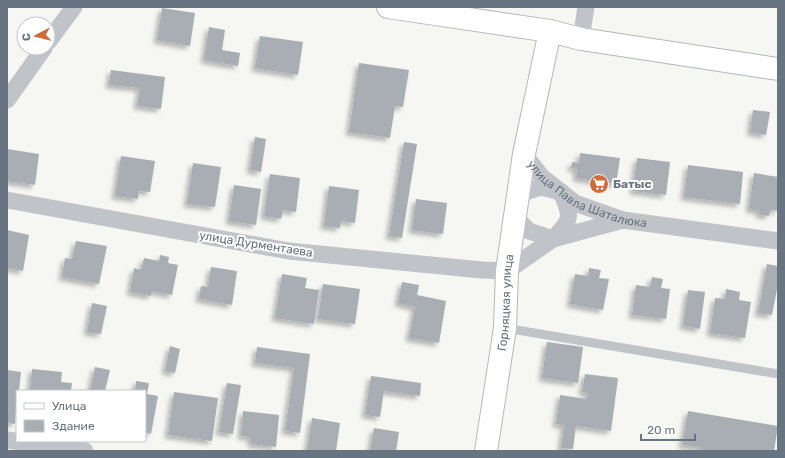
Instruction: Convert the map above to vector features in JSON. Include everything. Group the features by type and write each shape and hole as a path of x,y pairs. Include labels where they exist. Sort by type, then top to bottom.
{"street":[{"path":"56,31 74,7"},
{"path":"388,7 550,30 581,39 778,69"},
{"path":"581,39 586,7"},
{"name":"улица Павла Шаталюка","path":"550,30 524,154 542,178 575,203 623,220 778,241"},
{"path":"7,100 38,56"},
{"name":"Горняцкая улица","path":"486,451 505,328 507,271 524,154"},
{"path":"507,271 553,239 567,223 569,211 561,192 541,187 518,194"},
{"name":"улица Дурментаева","path":"7,200 289,251 507,271"},
{"path":"515,217 529,231 553,239 623,220"},
{"path":"21,442 85,451"}],"lane":[{"path":"505,328 778,374"}],"building":[{"path":"162,8 195,13 190,46 157,40"},
{"path":"209,27 225,30 222,50 240,53 238,66 204,60"},
{"path":"260,36 303,42 298,75 255,68"},
{"path":"359,63 409,70 403,107 395,106 390,138 349,132"},
{"path":"111,70 165,77 161,109 137,106 140,88 109,85"},
{"path":"753,110 770,112 766,135 750,132"},
{"path":"255,137 266,139 261,172 250,170"},
{"path":"404,142 417,144 402,238 389,236"},
{"path":"7,149 39,154 35,185 7,181"},
{"path":"580,153 620,158 616,184 576,178 577,169 571,168 572,162 579,163"},
{"path":"121,156 155,161 150,192 139,191 138,199 115,196"},
{"path":"637,158 670,162 666,195 633,191"},
{"path":"193,163 221,167 215,207 187,204"},
{"path":"688,165 743,172 740,204 684,197"},
{"path":"754,173 778,177 778,211 770,210 769,216 760,215 760,211 749,209"},
{"path":"270,174 300,178 296,212 283,210 281,219 264,216"},
{"path":"234,185 261,189 256,225 229,221"},
{"path":"329,186 359,190 355,223 341,221 340,228 324,226"},
{"path":"416,199 447,203 443,234 412,230"},
{"path":"7,230 29,235 23,271 7,268"},
{"path":"76,241 107,246 99,284 62,277 65,258 72,259"},
{"path":"160,255 169,257 168,263 178,265 172,295 152,291 151,296 130,292 134,268 141,270 144,258 159,261"},
{"path":"767,264 778,266 778,284 772,315 758,313"},
{"path":"211,267 237,271 232,305 199,299 201,286 208,287"},
{"path":"589,268 601,270 599,278 609,279 603,310 570,304 575,274 588,276"},
{"path":"282,274 307,278 305,288 319,290 314,324 275,318"},
{"path":"652,277 663,279 661,288 670,289 666,319 632,315 636,285 650,287"},
{"path":"402,282 419,285 417,295 446,301 439,343 409,338 415,307 398,303"},
{"path":"323,284 360,289 355,324 318,319"},
{"path":"726,289 740,292 739,300 751,302 745,338 710,333 715,298 725,299"},
{"path":"688,290 705,292 700,329 683,326"},
{"path":"92,303 107,306 101,334 87,332"},
{"path":"547,342 583,347 578,383 542,378"},
{"path":"170,346 180,349 175,373 165,371"},
{"path":"257,347 310,354 300,433 285,431 294,368 255,363"},
{"path":"95,367 110,370 105,390 90,390"},
{"path":"32,369 62,372 61,382 72,383 71,390 30,390"},
{"path":"7,370 21,372 19,390 16,390 15,424 7,423"},
{"path":"585,374 618,378 611,431 576,426 573,449 561,448 564,425 556,424 560,395 587,399 588,393 582,392"},
{"path":"371,376 421,383 420,396 384,391 380,417 365,415"},
{"path":"136,381 149,383 147,394 158,396 151,434 146,432 146,390 135,390"},
{"path":"227,383 241,385 233,434 219,432"},
{"path":"174,392 218,398 212,441 168,435"},
{"path":"243,411 279,415 276,447 251,444 251,437 241,436"},
{"path":"688,411 778,426 774,451 701,451 702,448 682,445"},
{"path":"312,418 340,423 336,451 307,451"},
{"path":"374,428 399,432 396,451 370,451"}],"place":[{"name":"Батыс","path":"599,184"}]}
